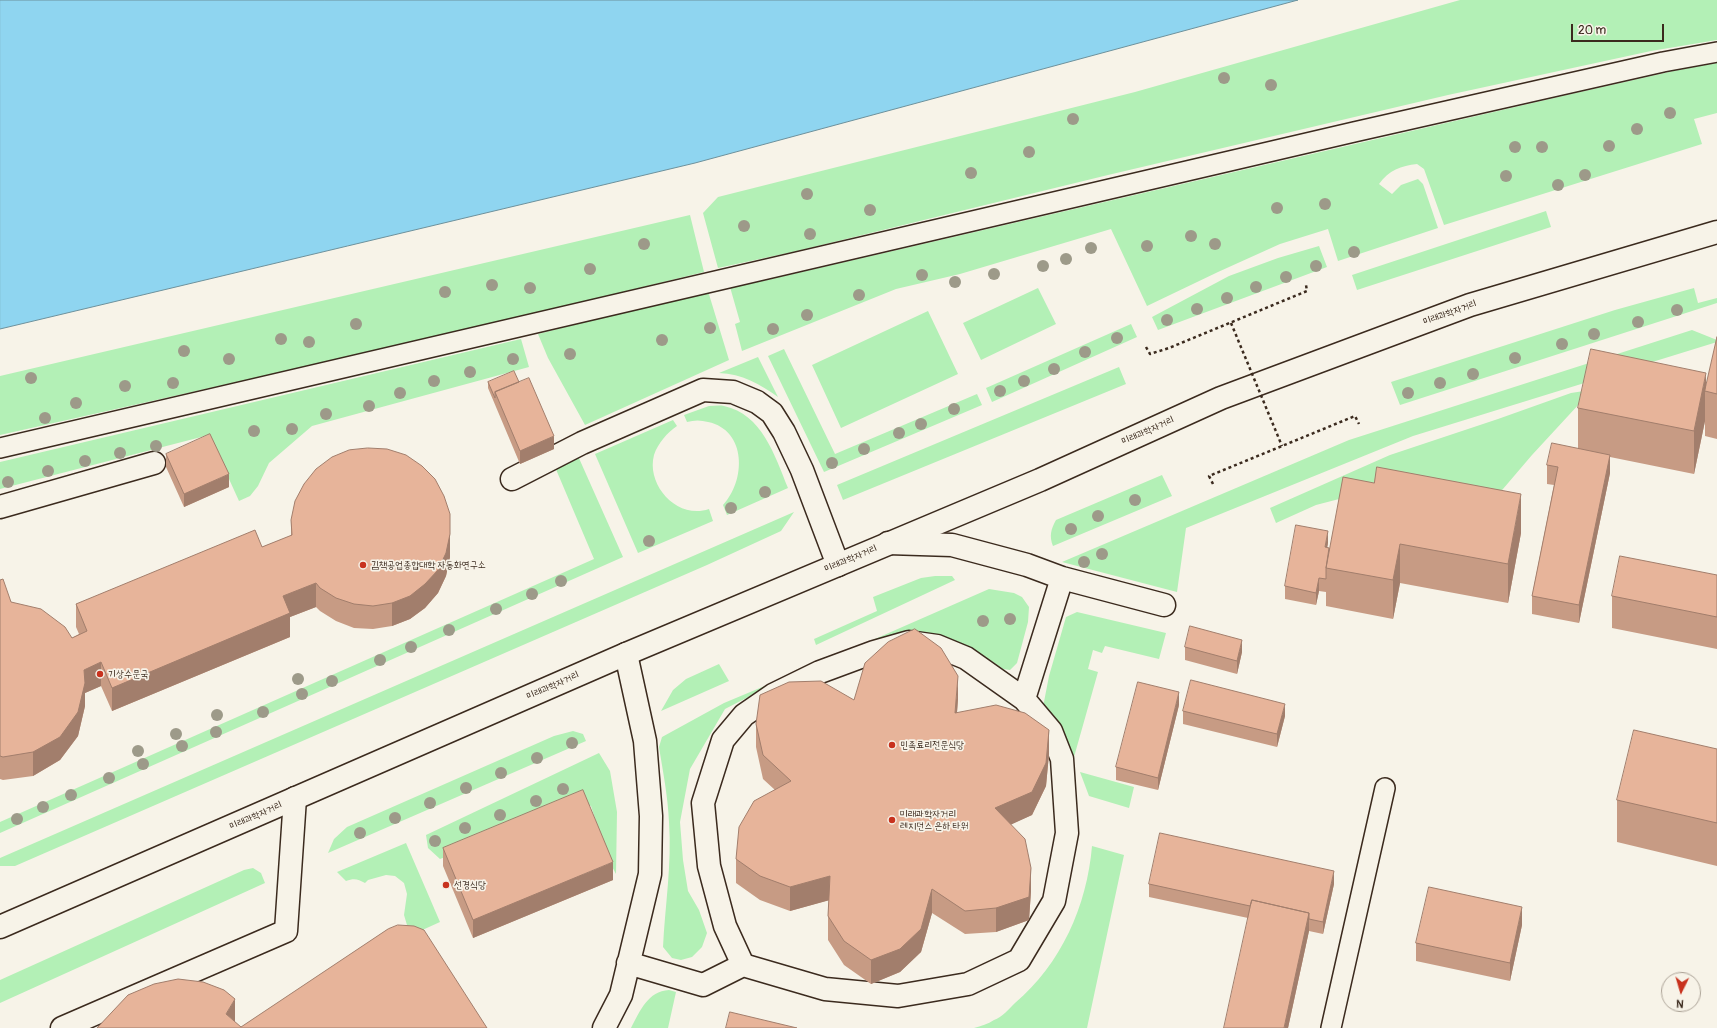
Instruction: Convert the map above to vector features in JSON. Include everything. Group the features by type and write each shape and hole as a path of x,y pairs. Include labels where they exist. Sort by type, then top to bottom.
{"street":[{"name":"미래과학자거리","path":"0,927 626,654 1040,480 1221,398 1462,307 1717,232"},
{"path":"512,479 582,443 703,390 733,392 757,402 772,413 784,432 802,470 838,565"},
{"path":"0,507 154,463"},
{"path":"888,543 952,545 1027,565 1062,578 1164,605"},
{"path":"1024,699 1062,578"},
{"path":"628,964 703,984 743,965 825,990 898,996 968,984 1019,960 1054,901 1066,833 1062,759 1051,731 1024,699 966,658 937,646 909,642 874,652 820,672 773,696 744,715 723,740 703,803 708,866 725,926 743,965"},
{"path":"604,1028 621,995 650,874 651,816 645,741 626,654"},
{"path":"62,1028 286,931 295,798"}],"lane":[{"path":"0,448 1354,132 1663,62 1717,52"},
{"path":"1331,1028 1385,788"}],"path":[{"path":"1146,347 1150,354 1169,348 1307,291 1306,285"},
{"path":"1231,323 1282,446"},
{"path":"1213,484 1209,476 1355,416 1359,424"}],"green space":[{"path":"1460,0 1717,0 1717,40 1651,51 1448,95 1108,175 797,251 718,268 703,213 718,197 1135,92"},
{"path":"1717,63 1717,113 1694,119 1702,144 1444,225 1424,169 1417,164 1406,166 1391,172 1379,184 1392,194 1401,185 1418,179 1423,184 1438,228 1338,261 1328,229 1280,244 1147,306 1111,229 960,274 896,289 742,351 735,324 740,322 730,287 763,281 1567,95 1678,70"},
{"path":"1546,211 1551,227 1357,290 1352,275"},
{"path":"690,215 704,272 460,332 0,435 0,376"},
{"path":"1319,246 1327,267 1158,330 1152,317 1229,276 1278,258"},
{"path":"1038,288 1056,324 981,360 963,323"},
{"path":"1694,288 1698,303 1717,298 1717,303 1400,405 1391,382 1615,310"},
{"path":"708,291 729,360 585,425 548,358 538,334"},
{"path":"928,311 958,374 841,428 812,365"},
{"path":"1131,324 1137,337 992,402 986,388"},
{"path":"1692,330 1717,340 1717,342 1413,436 1186,528 1177,592 1062,562 1349,440"},
{"path":"521,339 529,367 312,426 269,463 258,486 250,496 239,501 209,435 0,489 0,462"},
{"path":"784,349 835,454 977,394 982,405 824,472 768,356"},
{"path":"758,357 778,397 750,380 735,375 719,373"},
{"path":"1119,367 1126,384 843,500 837,485"},
{"path":"1584,391 1580,403 1497,496 1393,485 1316,505 1276,523 1270,508 1390,455 1571,393"},
{"path":"709,406 724,406 737,411 758,427 772,450 788,488 727,515 723,505 731,495 739,470 739,458 736,445 730,435 721,427 703,421 687,422 684,415"},
{"path":"673,420 677,426 663,439 654,455 653,466 655,478 659,488 675,505 697,511 709,509 713,521 638,553 595,454"},
{"path":"578,456 623,557 0,833 0,822 594,559 555,467"},
{"path":"1162,475 1172,496 1053,546 1051,533 1056,520"},
{"path":"794,512 781,531 707,565 15,866 0,866 0,858"},
{"path":"952,576 955,580 816,645 814,639 877,611 873,597 921,578"},
{"path":"989,589 1014,593 1022,597 1029,607 1028,622 1017,663 1010,670 1003,669 990,660 966,649 827,660"},
{"path":"1077,612 1166,633 1159,659 1105,646 1102,653 1093,650 1088,669 1098,672 1074,757 1043,707 1049,676 1066,617"},
{"path":"719,664 729,681 661,711 673,690 686,679"},
{"path":"798,672 800,676 754,694 725,709 690,769 680,822 683,860 688,891 699,910 707,933 702,947 692,957 681,960 672,958 663,947 670,838 668,803 659,747 662,737 724,703"},
{"path":"573,731 583,734 586,741 328,853 334,839 347,827 554,736"},
{"path":"599,753 610,771 617,812 616,874 608,859 591,806 583,804 440,859 428,848 426,835"},
{"path":"1080,772 1134,787 1129,808 1089,796"},
{"path":"406,843 440,922 407,937 407,925 404,915 407,894 404,883 395,876 386,875 368,880 365,883 356,879 346,881 337,872"},
{"path":"1092,846 1124,855 1087,1028 974,1028 989,1023 1005,1013 1031,988 1046,970 1058,952 1078,912 1089,868"},
{"path":"253,868 261,873 265,883 0,1003 0,980 244,870"},
{"path":"669,990 676,992 668,1028 631,1028 641,1009 650,998 662,991"}],"water":[{"path":"0,0 1298,0 695,163 0,329"}],"building":[{"path":"1717,337 1717,394 1705,391"},
{"path":"1591,349 1706,373 1694,431 1578,408"},
{"path":"514,371 519,382 495,392 495,398 488,382"},
{"path":"529,378 554,436 520,451 495,392"},
{"path":"210,434 229,474 184,494 166,454"},
{"path":"1552,443 1610,455 1579,605 1532,596 1558,467 1547,465"},
{"path":"368,448 387,449 406,455 422,466 435,479 444,496 450,514 450,534 446,553 438,570 425,584 410,596 392,603 373,606 354,604 336,598 320,588 316,583 283,596 290,613 112,688 101,662 84,670 85,683 78,712 60,737 33,752 3,757 0,756 0,580 3,579 11,602 41,609 65,627 72,638 87,631 76,604 255,530 262,547 292,535 291,520 295,501 304,484 316,469 332,457 349,450"},
{"path":"1377,467 1521,494 1508,564 1400,544 1393,580 1326,568 1343,477 1374,483"},
{"path":"1296,525 1328,531 1325,547 1329,548 1326,579 1319,578 1316,593 1285,586"},
{"path":"1620,556 1717,575 1717,617 1612,596"},
{"path":"1190,626 1242,640 1237,661 1185,647"},
{"name":"미래과학자거리 레지던스 은하 타워","path":"915,629 941,648 958,676 955,713 996,705 1025,713 1049,730 1046,763 1032,792 995,808 1025,839 1031,868 1029,897 996,908 965,911 932,889 921,929 900,949 871,960 844,941 828,916 830,876 790,887 760,876 736,859 739,827 754,801 791,781 763,755 756,724 760,695 789,682 821,681 854,700 865,663 888,642"},
{"path":"1191,680 1285,704 1277,734 1183,711"},
{"path":"1138,682 1179,692 1158,778 1116,767"},
{"path":"1634,730 1717,749 1717,823 1617,800"},
{"path":"583,790 613,862 473,920 443,848"},
{"path":"1160,833 1334,871 1323,922 1309,919 1309,913 1252,900 1250,906 1149,884"},
{"path":"1429,887 1522,907 1510,963 1416,943"},
{"path":"1252,900 1309,913 1284,1028 1224,1028"},
{"path":"398,925 414,926 424,930 487,1028 97,1028 128,995 154,984 178,979 203,982 224,990 235,999 226,1014 241,1027 388,929"},
{"path":"730,1012 797,1028 726,1028"}],"place":[{"name":"김책공업종합대학 자동화연구소","path":"363,565"},
{"name":"기상수문국","path":"100,674"},
{"name":"민족료리전문식당","path":"892,745"},
{"name":"미래과학자거리 레지던스 은하 타워","path":"892,820"},
{"name":"선경식당","path":"446,885"}]}
